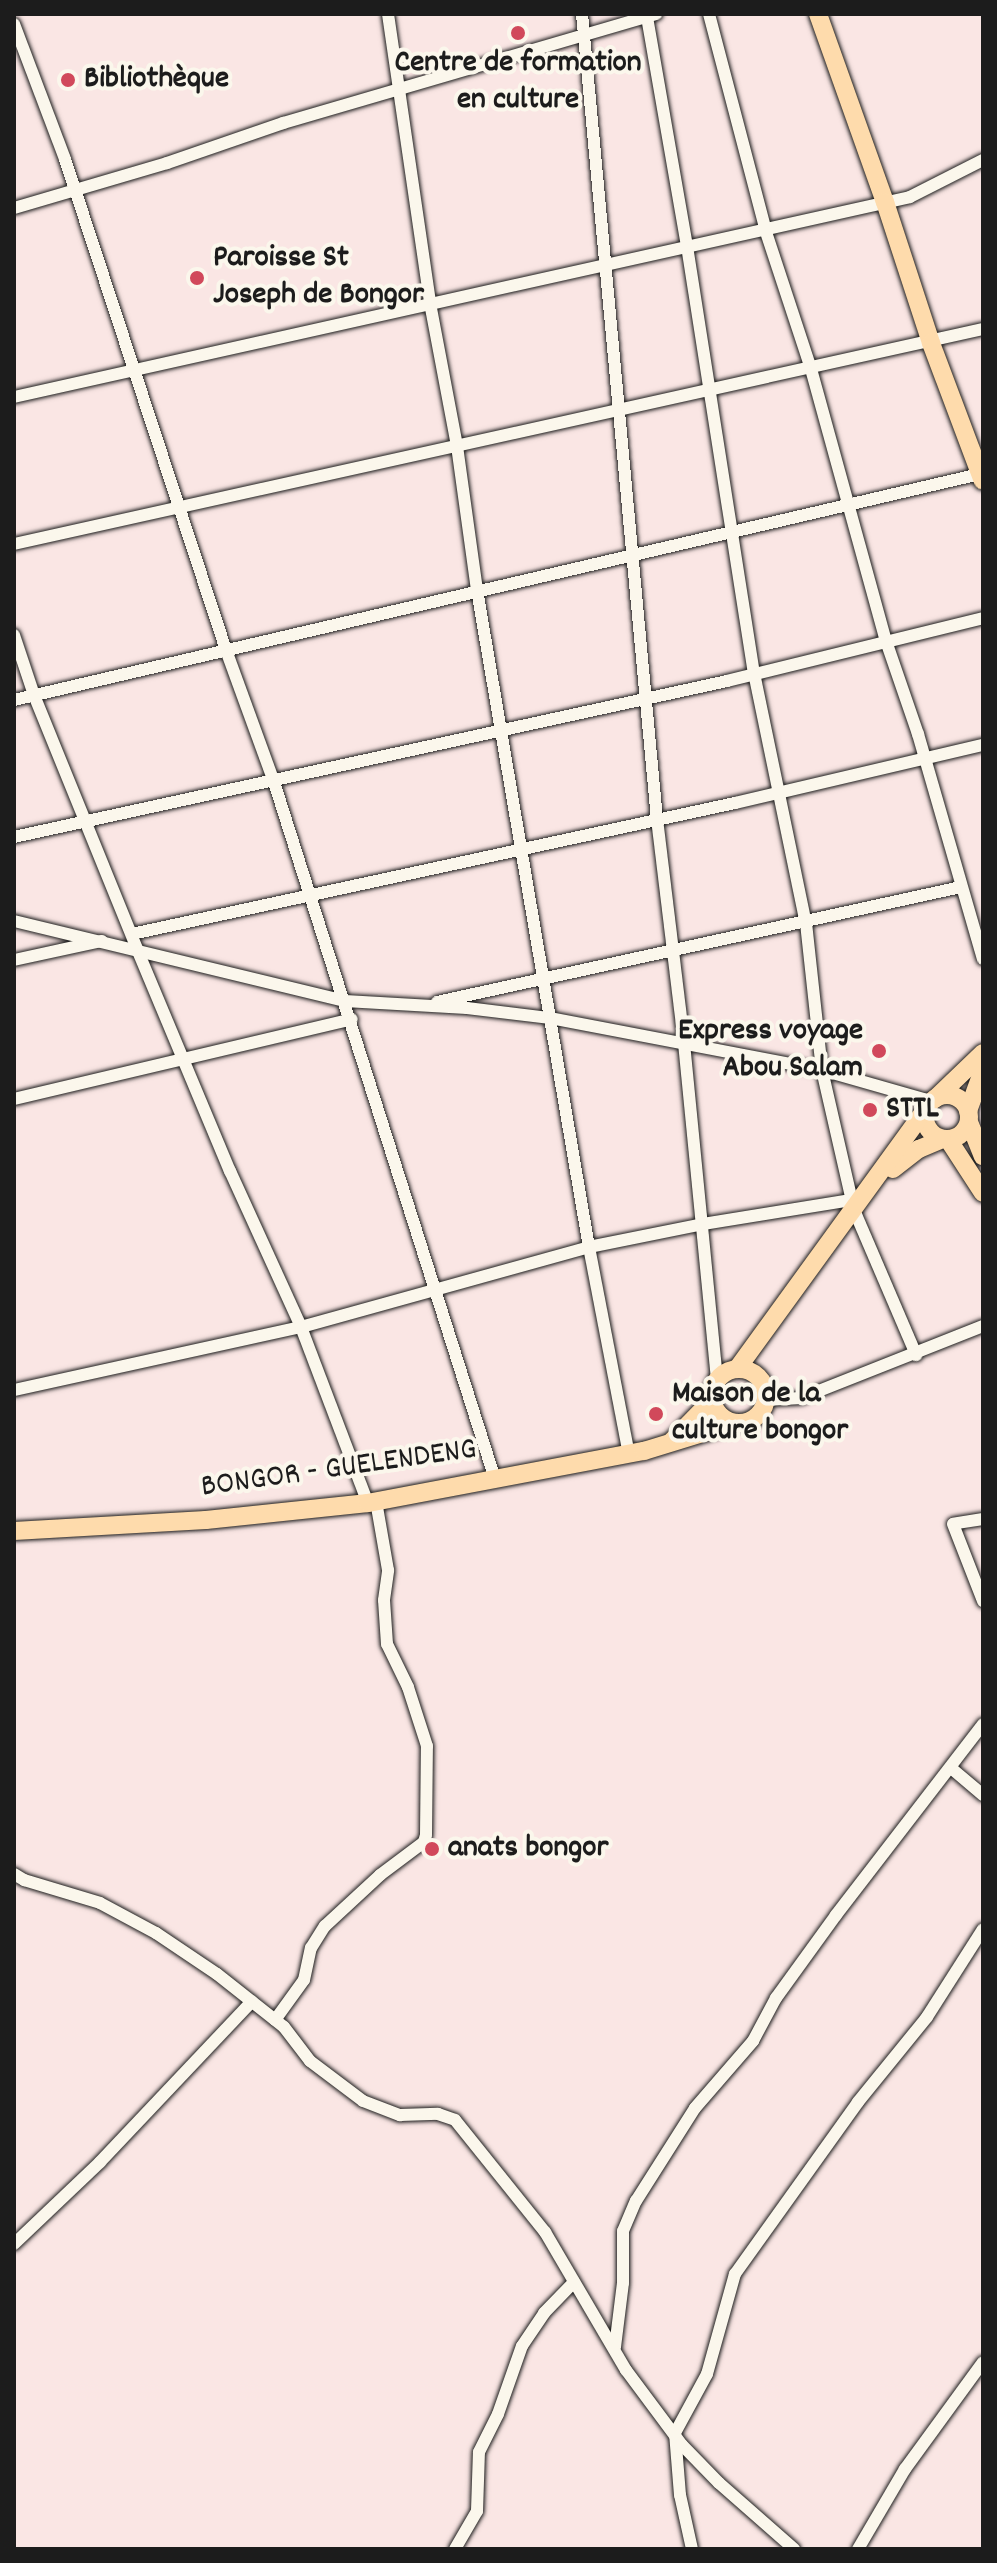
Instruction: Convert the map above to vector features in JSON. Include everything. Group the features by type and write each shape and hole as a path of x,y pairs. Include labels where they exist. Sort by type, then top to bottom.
{"highway":[{"path":"818,14 931,343 982,478"},
{"path":"875,1183 931,1103 983,1053"},
{"path":"669,1444 712,1400 717,1380 737,1369 852,1205 919,1149 963,1132 983,1070"},
{"path":"931,1103 947,1095 958,1097 969,1116 983,1156"},
{"path":"931,1103 927,1127 945,1139 983,1193"},
{"path":"712,1400 720,1415 735,1423 758,1415 764,1393 762,1352 769,1324"},
{"path":"737,1369 753,1373 764,1393"},
{"name":"BONGOR - GUELENDENG","path":"14,1531 206,1520 372,1502 629,1454 735,1423"}],"street":[{"path":"388,14 430,303 457,446 477,590 589,1247 629,1454"},
{"path":"582,14 608,264 657,819 684,1043 717,1380"},
{"path":"709,14 766,232 811,369 887,644 925,759 983,959"},
{"path":"14,208 283,123 399,92 652,16 754,673 806,923 822,1070 852,1205 916,1355"},
{"path":"14,24 136,370 179,510 312,896 495,1479"},
{"path":"14,397 687,246 766,232 910,197 983,160"},
{"path":"14,544 179,510 621,407 811,369 983,329"},
{"path":"14,700 848,502 982,478"},
{"path":"14,837 274,782 887,644 983,618"},
{"path":"14,635 34,695 137,949 186,1058 230,1171 301,1327 372,1502 388,1570 384,1600 387,1644 408,1687 427,1746 424,1842 380,1875 325,1926 311,1948 304,1980 275,2020"},
{"path":"132,934 778,793 983,745"},
{"path":"420,1005 961,887"},
{"path":"14,921 345,1001 550,1018 822,1070 931,1103"},
{"path":"14,960 105,941"},
{"path":"14,1099 352,1019"},
{"path":"14,1390 301,1327 589,1247 703,1224 852,1205"},
{"path":"764,1393 801,1398 983,1326"},
{"path":"983,1519 953,1524 983,1601"},
{"path":"615,2348 623,2283 623,2231 636,2201 695,2108 753,2041 776,1998 983,1724"},
{"path":"951,1768 983,1795"},
{"path":"14,1874 115,1910 156,1933 252,2001 291,2033 316,2067 363,2101 400,2115 438,2114 455,2120 545,2232 626,2370 675,2433 708,2473 794,2549"},
{"path":"692,2549 680,2495 675,2433 707,2374 743,2259 858,2102 913,2036 983,1929"},
{"path":"14,2244 109,2153 252,2001"},
{"path":"455,2549 477,2511 479,2452 498,2414 522,2346 544,2313 574,2282"},
{"path":"858,2549 905,2469 983,2362"}],"place":[{"name":"Centre de formation en culture","path":"518,33"},
{"name":"Bibliothèque","path":"68,80"},
{"name":"Paroisse St Joseph de Bongor","path":"197,278"},
{"name":"Express voyage Abou Salam","path":"879,1051"},
{"name":"STTL","path":"870,1110"},
{"name":"Maison de la culture bongor","path":"656,1414"},
{"name":"anats bongor","path":"432,1849"}]}
